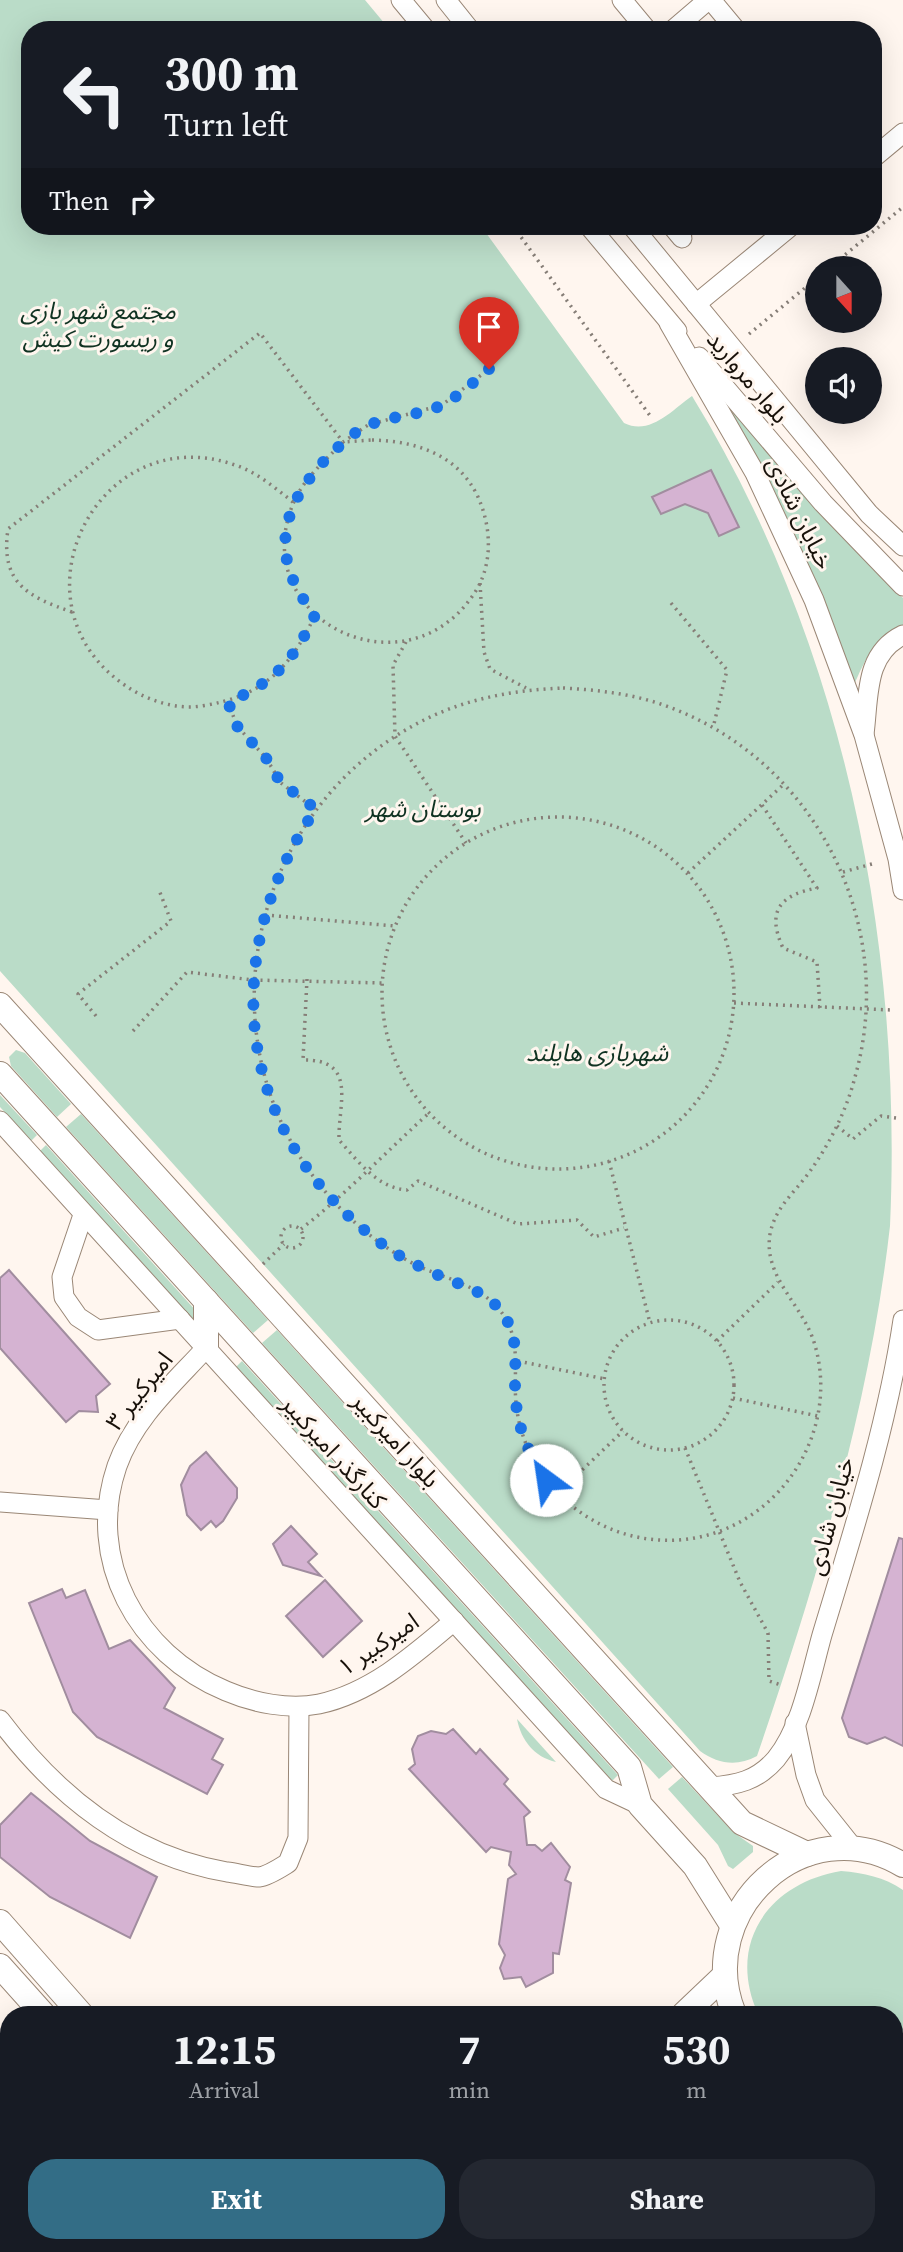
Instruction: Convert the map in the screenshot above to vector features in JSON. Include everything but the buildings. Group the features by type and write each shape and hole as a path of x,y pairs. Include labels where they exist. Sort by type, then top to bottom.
{"main road":[{"name":"بلوار امیرکبیر","path":"5,1020 249,1279 742,1823 807,1854"},
{"name":"بلوار امیرکبیر","path":"0,1074 629,1767 640,1805 695,1866 732,1926"},
{"path":"206,1301 206,1348"},
{"path":"732,2006 724,1976 726,1950 732,1926 746,1899 767,1877 807,1854 854,1849 885,1856 903,1865"},
{"path":"0,1922 74,2006"},
{"path":"0,1966 36,2006"},
{"path":"692,2006 724,1976"}],"street":[{"path":"401,0 418,21"},
{"path":"446,0 463,21"},
{"path":"622,0 640,21"},
{"path":"684,21 709,0 728,21"},
{"path":"882,150 903,133"},
{"name":"بلوار مروارید","path":"596,235 823,503 903,586"},
{"name":"بلوار مروارید","path":"639,235 869,514 903,546"},
{"path":"696,303 780,235"},
{"name":"خیابان شادی","path":"669,323 776,515 814,600 864,735 898,859 903,890"},
{"name":"خیابان شادی","path":"864,735 872,668 888,645 903,635"},
{"name":"کنارگذر امیرکبیر","path":"0,1121 606,1788 640,1805"},
{"path":"83,1215 62,1277 64,1297 78,1317 97,1330 180,1320"},
{"name":"خیابان شادی","path":"710,1787 737,1785 757,1778 777,1758 795,1723 849,1543 881,1424 903,1323"},
{"name":"امیرکبیر ۳","path":"170,1658 141,1628 121,1591 110,1552 108,1510 117,1466 137,1425 206,1348"},
{"path":"0,1502 108,1510"},
{"name":"امیرکبیر ۱","path":"170,1658 213,1686 240,1697 299,1707 350,1695 404,1661 453,1621"},
{"path":"0,1720 36,1766 135,1844 168,1858 206,1868 261,1877 288,1863 299,1838 299,1707"},
{"name":"خیابان شادی","path":"795,1723 806,1775 816,1800 854,1849"}],"path":[{"path":"882,225 903,207"},
{"path":"520,235 651,417"},
{"path":"844,256 869,235"},
{"path":"749,334 805,288"},
{"path":"72,612 25,594 13,580 3,546 8,529 260,333 343,442"},
{"path":"343,442 382,440 416,444 438,454 458,469 474,488 484,510 489,534 487,559 480,583 468,604 450,621 430,634 406,642 382,644 357,640 335,630 315,615 297,590 287,562 287,522 293,502 305,481 343,442 368,425 442,405 489,369"},
{"path":"293,502 264,479 236,465 205,458 174,459 144,468 117,484 94,506 78,533 69,563 68,594 72,612 89,652 110,676 136,693 165,704 197,707 228,702 256,689 281,670 301,645 315,615"},
{"path":"480,583 484,652 490,669 528,689"},
{"path":"671,603 727,670 713,728"},
{"path":"406,642 393,665 395,736 466,843"},
{"path":"528,689 587,689 634,696 668,706 713,728 759,760 785,784 820,831 843,873 863,940 867,1011 855,1080 836,1126 807,1175 775,1217 769,1243 779,1281 799,1309 814,1342 821,1379 818,1416 807,1452 787,1484 760,1510 719,1531 673,1541 637,1538 602,1526 557,1494 536,1466 522,1434 515,1400 517,1361 509,1325 486,1297 409,1261 381,1244 335,1203 310,1173 276,1113 257,1046 253,980 264,915 279,871 316,809 348,773 395,736 459,705 528,689"},
{"path":"228,702 237,726 266,758 281,783 316,809"},
{"path":"688,873 785,784"},
{"path":"762,805 817,888 786,898 778,908 776,928 783,948 817,962 820,1008"},
{"path":"559,817 583,818 640,837 671,857 688,873 721,924 732,963 734,1003 732,1025 718,1066 695,1103 649,1144 609,1161 557,1169 509,1162 466,1143 429,1113 401,1074 392,1052 384,1018 382,983 384,962 395,926 419,885 449,855 466,843 510,823 559,817"},
{"path":"843,873 872,864"},
{"path":"96,1016 78,994 171,921 159,890"},
{"path":"264,915 395,926"},
{"path":"132,1031 187,972 253,980 307,979 382,983"},
{"path":"307,979 303,1060 321,1059 335,1069 342,1084 339,1140 366,1170 392,1189 407,1190 418,1181 518,1224 577,1220 594,1237 624,1227"},
{"path":"734,1003 891,1010"},
{"path":"301,1230 335,1203 366,1170 429,1113"},
{"path":"836,1126 853,1139 881,1116 896,1118"},
{"path":"609,1161 650,1323"},
{"path":"293,1226 301,1230 303,1239 300,1245 293,1248 284,1244 281,1237 286,1228 293,1226"},
{"path":"249,1279 284,1244"},
{"path":"717,1341 779,1281"},
{"path":"665,1321 688,1323 717,1341 732,1367 733,1398 721,1424 711,1434 685,1448 659,1449 645,1446 623,1431 606,1402 604,1379 608,1364 619,1345 636,1330 650,1323 665,1321"},
{"path":"517,1361 604,1379"},
{"path":"733,1398 818,1416"},
{"path":"557,1494 623,1431"},
{"path":"685,1448 740,1582 768,1633 769,1681 781,1685"}],"green space":[{"name":"بوستان شهر","path":"0,0 365,0 382,21 21,21 21,235 488,235 624,423 634,426 652,424 692,396 744,490 788,588 824,690 852,795 873,902 886,1010 891,1118 890,1226 869,1360 838,1494 779,1692 757,1756 735,1763 714,1759 700,1751 0,971"},
{"path":"717,388 816,510 903,598 903,625 878,642 854,685 794,532 758,459"},
{"path":"16,1050 25,1053 71,1104 57,1117 11,1066 9,1057"},
{"path":"0,1095 37,1135 31,1141 0,1107"},
{"path":"81,1114 268,1320 253,1333 66,1127"},
{"path":"46,1145 197,1312 197,1324 40,1151"},
{"path":"277,1330 673,1767 659,1779 262,1343"},
{"path":"242,1361 618,1775 612,1781 236,1367"},
{"path":"517,1719 556,1762 541,1756 530,1747"},
{"path":"682,1777 733,1832 753,1846 753,1852 733,1869 728,1866 718,1845 668,1789"},
{"path":"841,1871 858,1873 874,1876 903,1890 903,2006 755,2006 749,1988 747,1963 751,1941 760,1920 793,1888"}],"route":[{"path":"489,369 442,405 368,425 343,442 305,481 293,502 285,542 292,581 315,615 301,645 281,670 256,689 228,702 237,726 266,758 281,783 316,809 295,839 279,871 257,940 253,1011 257,1046 276,1113 291,1144 310,1173 356,1224 409,1261 476,1290 503,1314 517,1349 515,1400 522,1434 528,1451 546,1480"}],"park label":[{"name":"مجتمع شهر بازی و ریسورت کیش","path":"98,324"},
{"name":"شهربازی هایلند","path":"597,1052"}]}
